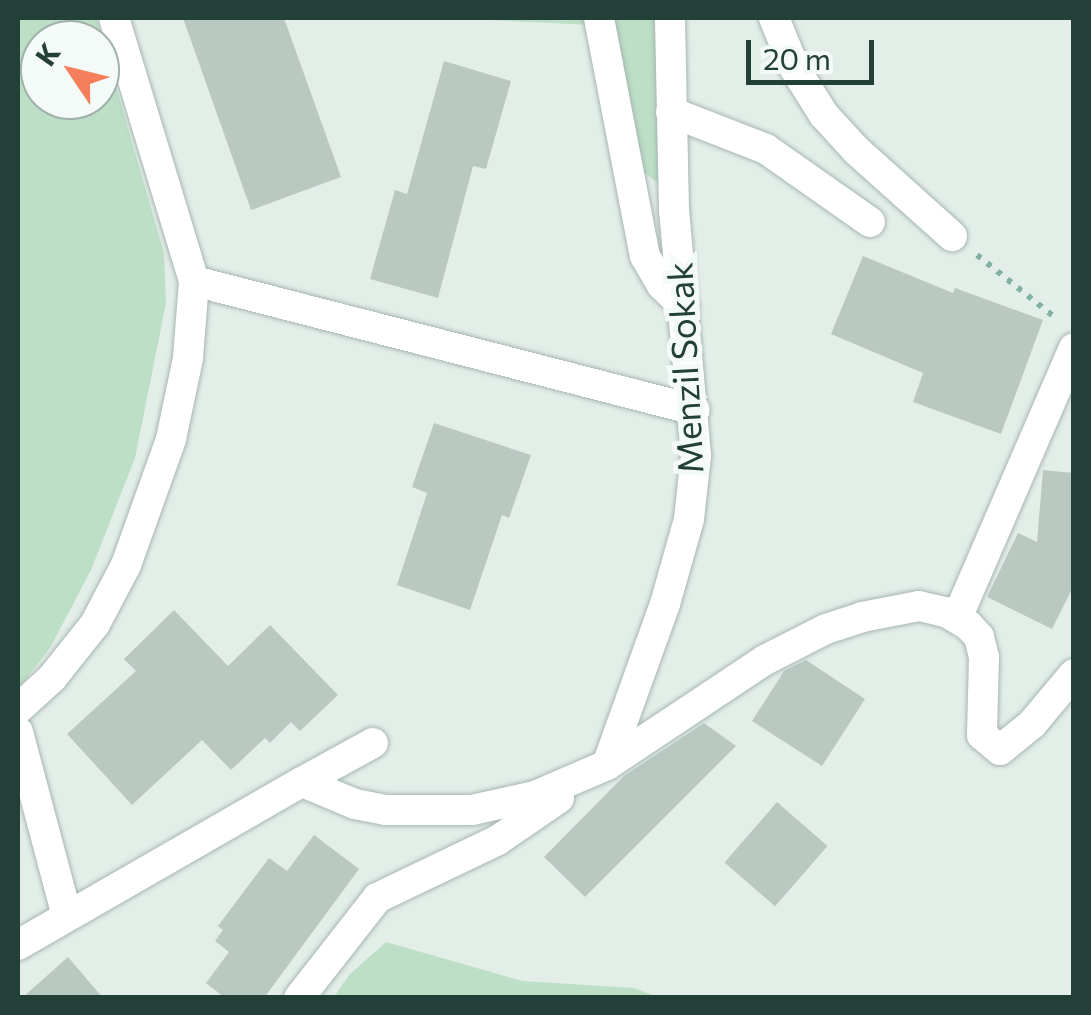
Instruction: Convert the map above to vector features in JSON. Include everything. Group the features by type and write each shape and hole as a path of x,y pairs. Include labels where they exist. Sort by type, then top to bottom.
{"street":[{"path":"18,709 52,678 95,624 126,565 171,439 188,358 194,281 114,18"},
{"path":"599,18 645,256 662,285 684,307"},
{"name":"Menzil Sokak","path":"607,766 665,604 688,520 696,456 671,112 670,18"},
{"path":"774,18 795,70 824,115 856,150 952,236"},
{"path":"671,112 766,149 870,222"},
{"path":"194,281 695,410"},
{"path":"956,618 1074,348"},
{"path":"299,998 377,898 498,840 765,660 826,629 893,608 919,606 956,618 979,637 984,656 982,735 1000,750 1032,724 1074,674"},
{"path":"18,732 66,916"},
{"path":"18,945 374,742"},
{"path":"302,782 355,804 385,810 472,810 535,796 607,766"}],"path":[{"path":"952,236 1058,320"}],"green space":[{"path":"18,18 96,18 20,20 20,120 120,120 120,101 164,253 166,303 135,458 91,570 50,648 18,689"},
{"path":"446,18 655,18 659,184 642,171 614,26"},
{"path":"386,942 522,981 634,988 658,997 334,997 349,975"}],"building":[{"path":"183,18 284,18 341,177 251,210"},
{"path":"444,61 511,81 486,169 473,166 438,298 370,279 395,190 407,194"},
{"path":"863,256 953,293 955,288 1043,320 1001,434 913,402 923,373 831,334"},
{"path":"434,423 531,455 509,518 502,515 470,610 397,585 427,493 412,487"},
{"path":"1043,470 1074,473 1074,585 1052,629 987,597 1018,533 1037,542"},
{"path":"174,610 228,666 270,625 338,695 300,731 291,722 270,743 265,738 231,770 202,740 132,805 67,734 136,671 124,659"},
{"path":"806,660 865,699 822,766 752,721 784,671"},
{"path":"704,723 736,746 585,897 544,857 624,776"},
{"path":"777,802 828,846 775,906 725,862"},
{"path":"314,835 359,869 264,998 225,998 206,983 229,952 215,941 223,930 218,926 269,858 287,871"},
{"path":"68,957 103,998 22,998"}]}
